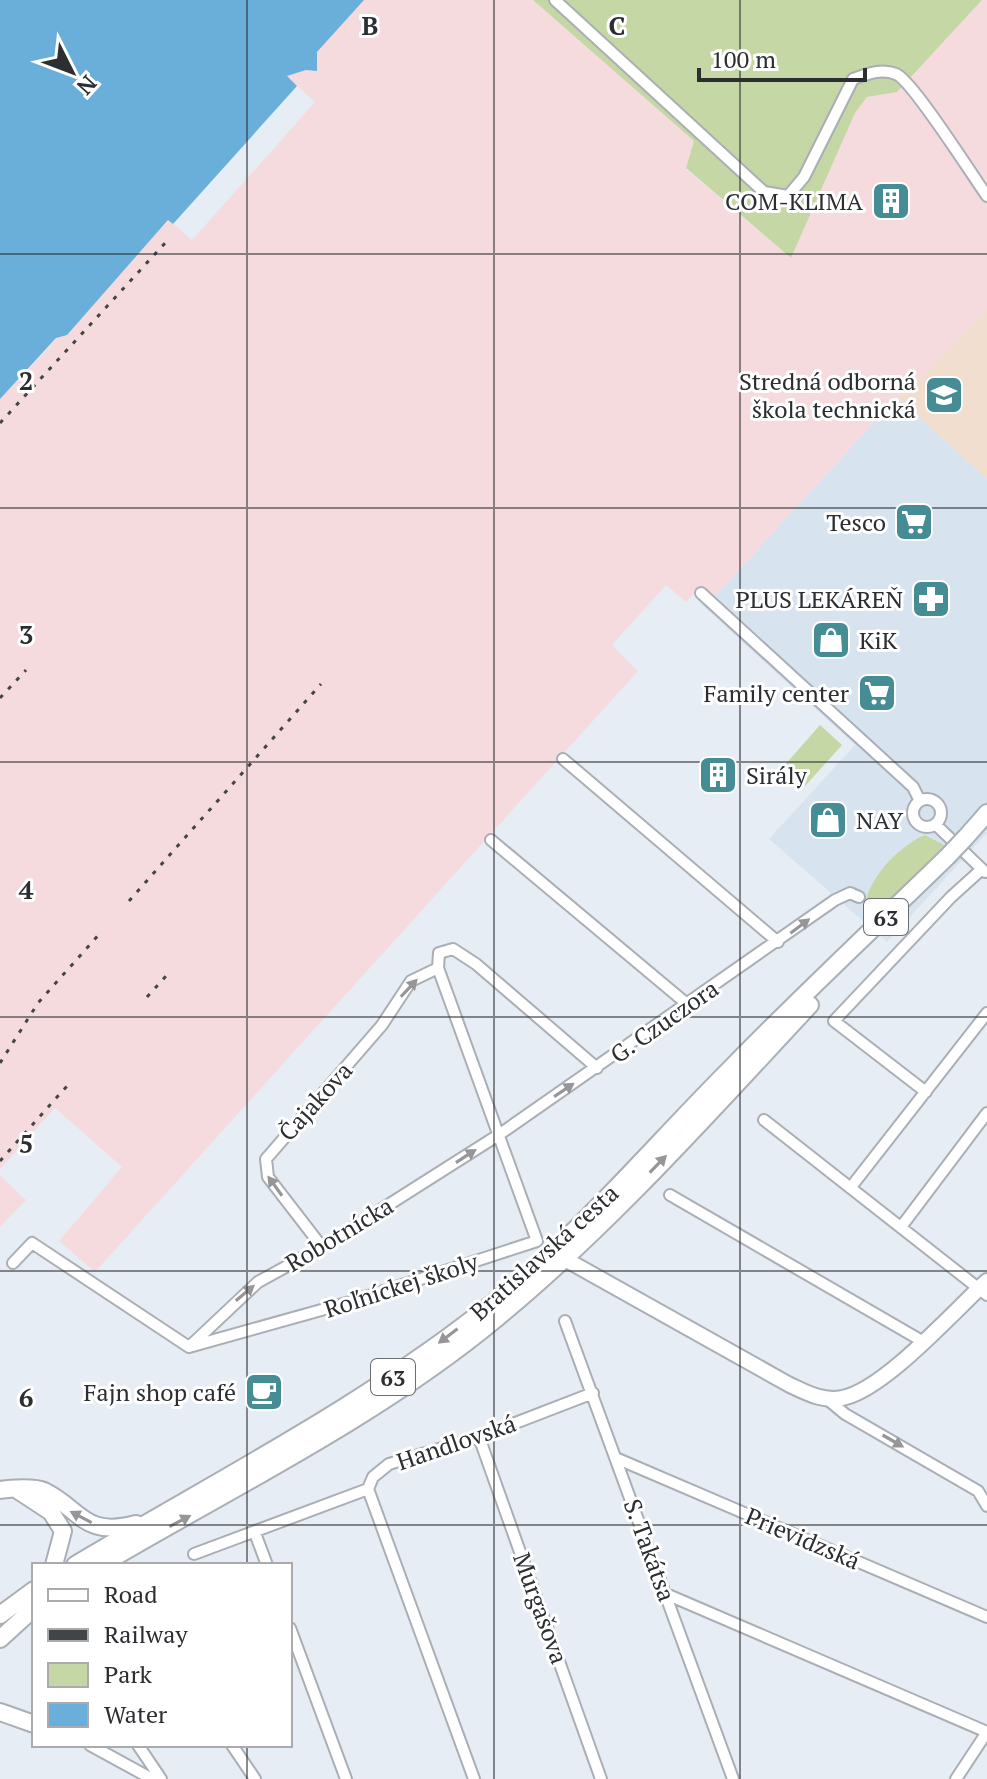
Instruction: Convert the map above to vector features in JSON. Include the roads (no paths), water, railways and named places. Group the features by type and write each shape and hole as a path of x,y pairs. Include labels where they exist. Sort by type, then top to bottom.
{"main road":[{"name":"Bratislavská cesta","path":"125,1557 384,1399 495,1320 558,1256 731,1067 947,857 987,813"},
{"name":"Bratislavská cesta","path":"78,1563 269,1455 393,1377 558,1256"},
{"path":"558,1256 788,1384 827,1399 864,1391 984,1289"},
{"path":"0,1490 43,1490 77,1518 97,1525 118,1529 149,1521"},
{"path":"18,1490 51,1512 63,1531 55,1563"},
{"path":"0,1615 32,1591"},
{"path":"0,1639 32,1610"},
{"path":"0,1712 32,1723"}],"street":[{"path":"555,0 764,192 788,196 804,177 853,79 874,71 898,74 914,90 987,196"},
{"path":"701,593 913,787 920,801"},
{"path":"563,759 778,942"},
{"path":"928,799 938,804 941,814 935,824 926,826 916,821 913,811 920,801 928,799"},
{"path":"926,1092 834,1021 951,897 985,871 935,824"},
{"path":"491,840 687,1004"},
{"name":"G. Czuczora","path":"500,1134 826,906 850,893 859,897"},
{"path":"558,1256 537,1241 438,968 437,958 442,950 453,949 476,964 597,1068"},
{"name":"Čajakova","path":"322,1247 268,1177 266,1159 382,1025 411,981 438,968"},
{"path":"851,1187 987,1013"},
{"path":"901,1227 987,1113"},
{"path":"764,1120 984,1289"},
{"name":"Robotnícka","path":"189,1347 258,1282 322,1247 500,1134"},
{"path":"670,1195 922,1341"},
{"name":"Roľníckej školy","path":"189,1347 350,1302 537,1241"},
{"path":"13,1263 32,1243 189,1347"},
{"name":"S. Takátsa","path":"565,1321 733,1779"},
{"name":"Handlovská","path":"194,1554 368,1489 373,1477 389,1464 479,1437 593,1393"},
{"path":"827,1399 845,1414 978,1491 987,1506"},
{"name":"Murgašova","path":"479,1437 601,1779"},
{"name":"Prievidzská","path":"618,1459 987,1617"},
{"path":"368,1489 474,1779"},
{"path":"255,1533 266,1563"},
{"path":"666,1594 987,1732 956,1779"},
{"path":"292,1633 346,1779"},
{"path":"103,1747 152,1779"},
{"path":"139,1747 161,1779"},
{"path":"233,1747 255,1779"}],"water":[{"path":"0,0 364,0 317,52 317,71 306,70 287,76 297,86 173,224 168,220 67,335 56,338 0,399"}],"railway":[{"path":"0,423 166,242"},
{"path":"0,698 26,670"},
{"path":"129,901 321,684"},
{"path":"0,1063 38,1003 102,931"},
{"path":"147,997 166,976"},
{"path":"0,1161 67,1086"}],"place":[{"name":"COM-KLIMA","path":"891,201"},
{"name":"Stredná odborná škola technická","path":"944,395"},
{"name":"Tesco","path":"914,522"},
{"name":"PLUS LEKÁREŇ","path":"931,599"},
{"name":"KiK","path":"831,640"},
{"name":"Family center","path":"877,693"},
{"name":"Sirály","path":"718,775"},
{"name":"NAY","path":"828,820"},
{"name":"Fajn shop café","path":"264,1392"}]}
